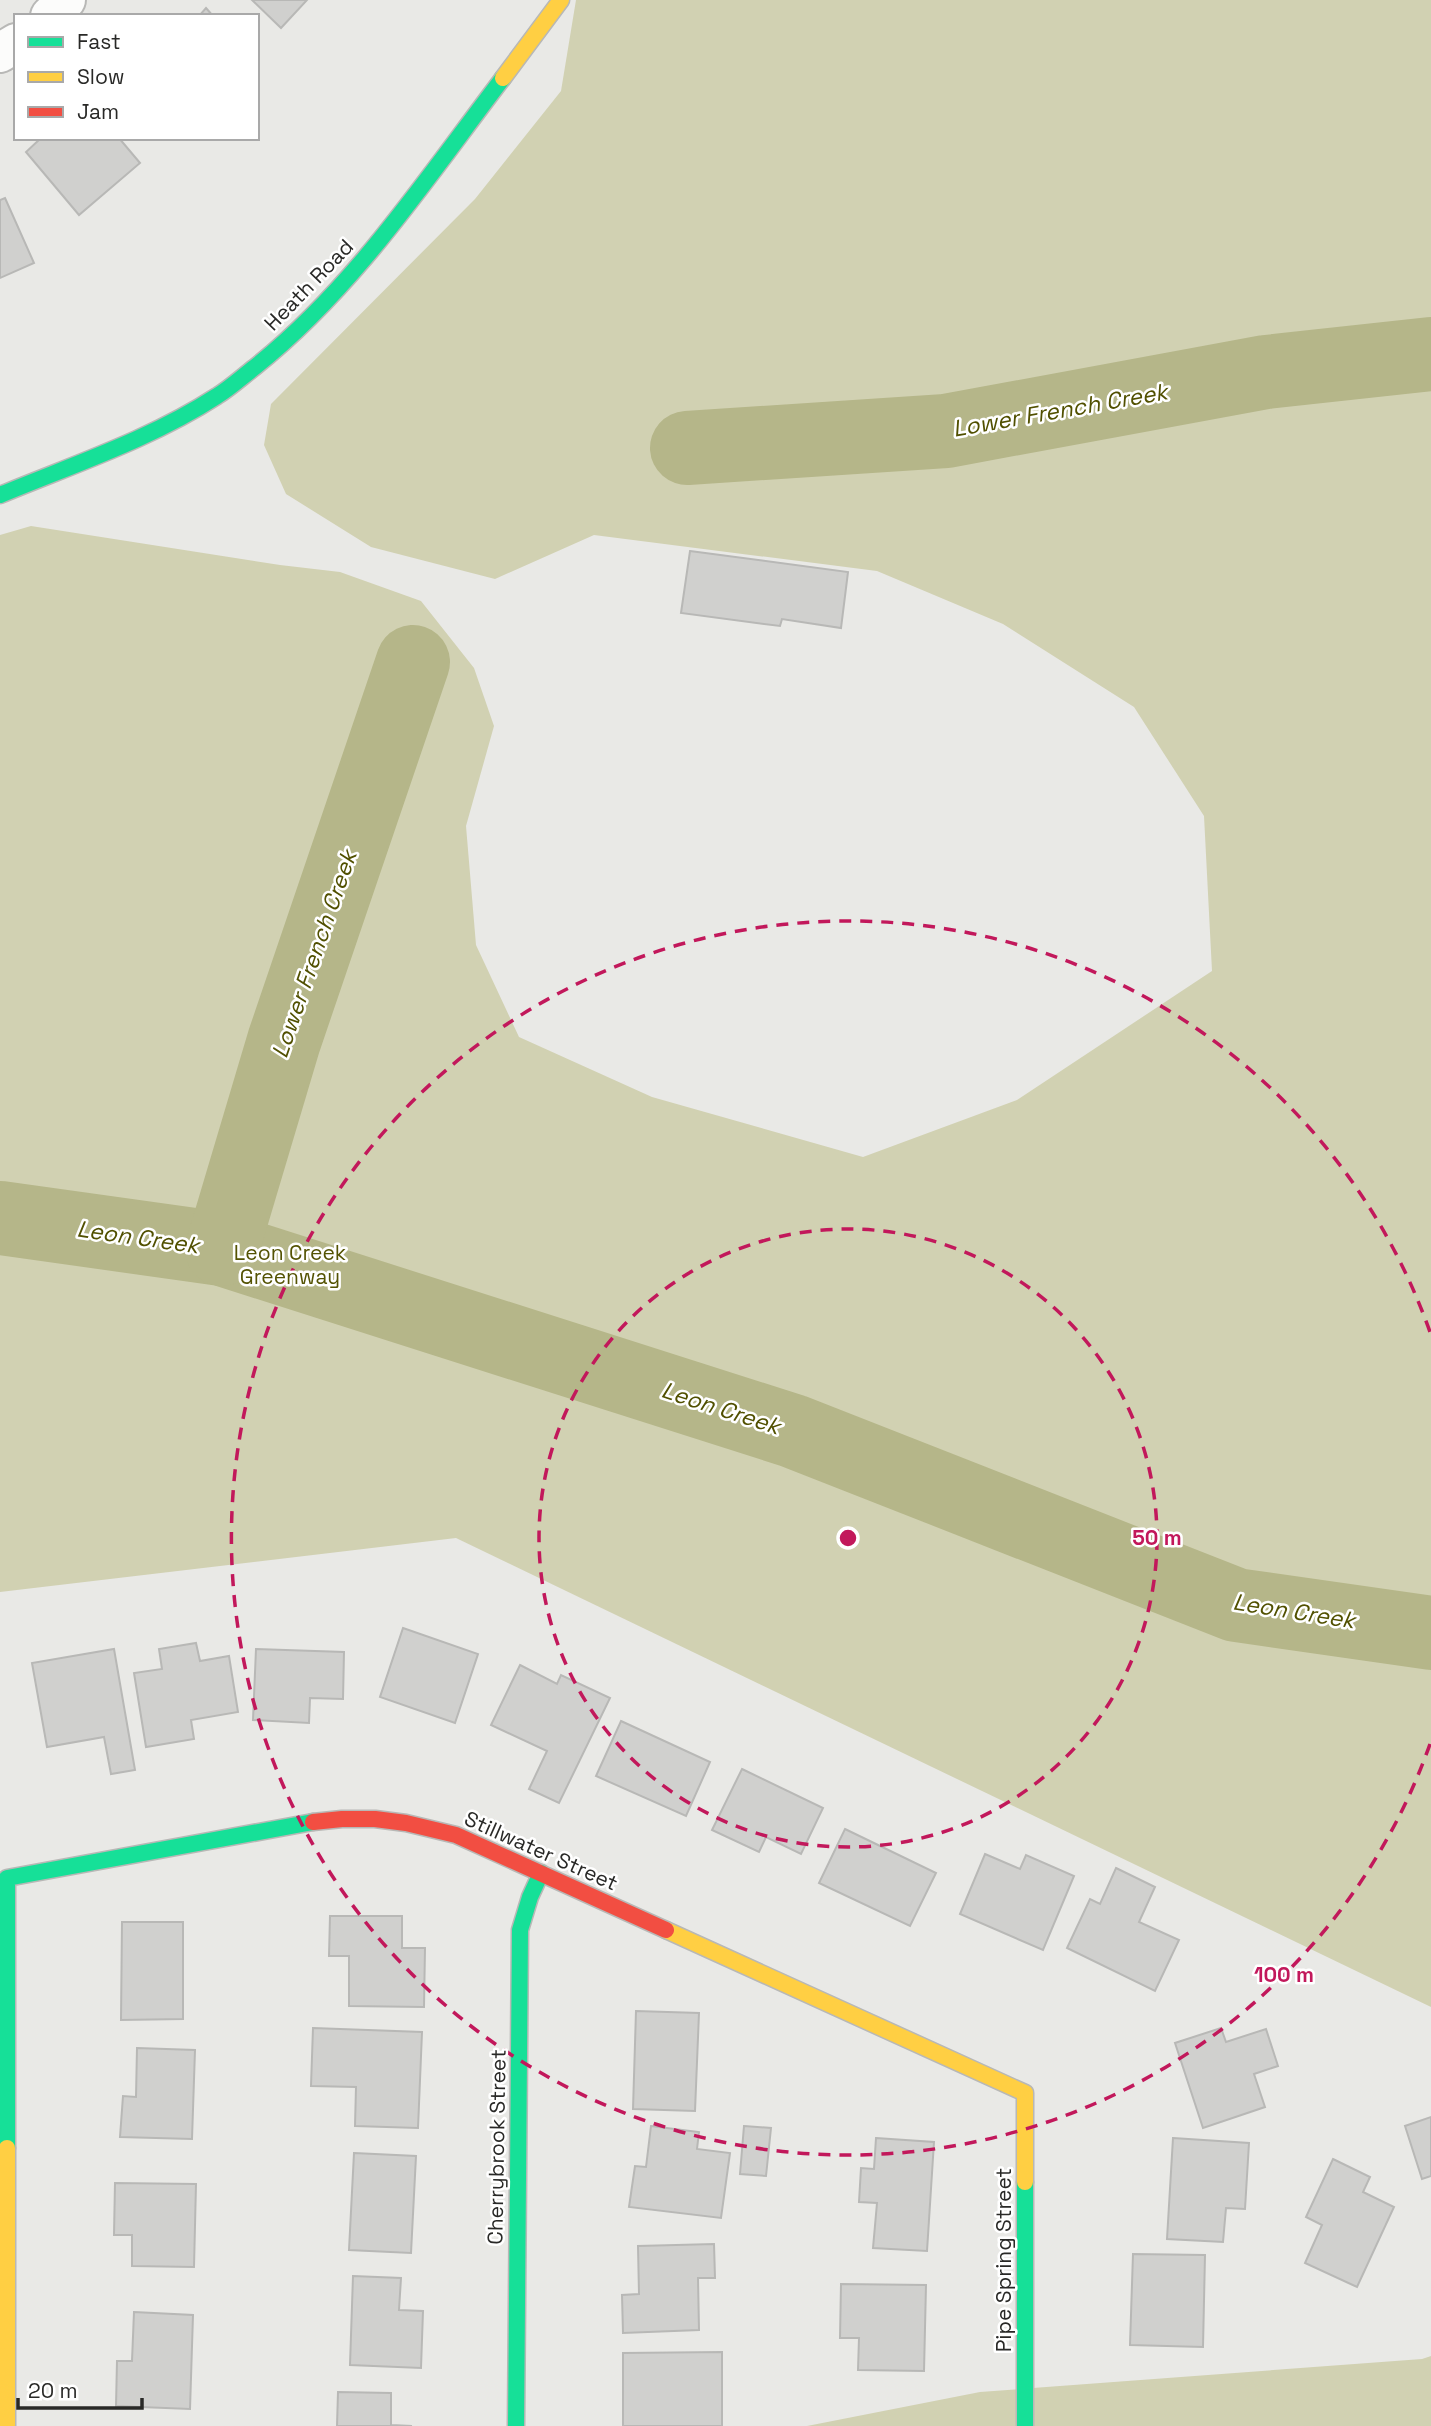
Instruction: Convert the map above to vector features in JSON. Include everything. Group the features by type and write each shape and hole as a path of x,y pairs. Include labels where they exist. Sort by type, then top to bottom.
{"street":[{"path":"52,14 66,0"},
{"name":"Heath Road","path":"0,495 160,428 218,396 281,346 338,290 389,229 562,0"},
{"name":"Stillwater Street","path":"7,2426 7,1878 324,1820 351,1817 404,1821 456,1835 1025,2093"},
{"name":"Cherrybrook Street","path":"516,2426 520,1930 541,1873"},
{"name":"Pipe Spring Street","path":"1025,2093 1025,2426"}],"green space":[{"name":"Leon Creek Greenway","path":"576,0 1431,0 1431,2007 456,1538 0,1592 0,535 31,526 340,572 421,601 474,668 494,726 466,826 476,945 519,1037 652,1097 863,1157 1017,1100 1212,971 1204,816 1134,707 1003,624 877,571 594,535 495,579 371,547 286,494 264,445 271,404 475,199 561,91"},
{"path":"1431,2356 1431,2426 807,2426 980,2392 1422,2359"}],"building":[{"path":"252,0 307,0 281,28"},
{"path":"206,8 211,14 201,14"},
{"path":"39,140 121,140 140,163 79,215 26,152"},
{"path":"5,198 34,263 0,278 0,200"},
{"path":"690,551 848,572 841,628 782,619 780,626 681,613"},
{"path":"403,1628 478,1654 455,1723 380,1697"},
{"path":"196,1643 200,1661 229,1656 238,1712 191,1720 194,1739 146,1747 134,1673 162,1669 159,1649"},
{"path":"114,1649 135,1770 111,1774 104,1737 47,1747 32,1663"},
{"path":"256,1649 344,1652 343,1699 310,1698 309,1723 253,1720"},
{"path":"520,1665 557,1684 561,1675 610,1698 559,1803 529,1789 547,1751 491,1725"},
{"path":"621,1721 710,1762 686,1816 596,1776"},
{"path":"742,1769 823,1808 801,1854 766,1837 759,1852 712,1830"},
{"path":"845,1829 936,1873 910,1926 819,1883"},
{"path":"985,1854 1020,1869 1026,1855 1074,1876 1043,1950 960,1914"},
{"path":"1116,1868 1155,1887 1139,1922 1179,1940 1155,1991 1067,1948 1090,1899 1100,1904"},
{"path":"330,1916 402,1916 402,1948 425,1948 424,2007 349,2006 349,1956 329,1956"},
{"path":"122,1922 183,1922 183,2019 121,2020"},
{"path":"636,2011 699,2013 695,2111 633,2109"},
{"path":"313,2028 422,2032 418,2128 355,2126 356,2087 311,2086"},
{"path":"1221,2028 1226,2042 1266,2029 1278,2066 1254,2074 1265,2107 1203,2128 1175,2043"},
{"path":"137,2048 195,2050 192,2139 120,2137 123,2096 136,2097"},
{"path":"1431,2117 1431,2176 1422,2179 1405,2126"},
{"path":"651,2126 699,2132 697,2149 730,2153 721,2218 629,2207 635,2166 646,2167"},
{"path":"744,2126 771,2128 766,2176 740,2174"},
{"path":"876,2138 934,2142 927,2251 873,2248 877,2203 859,2202 861,2168 874,2169"},
{"path":"1173,2138 1249,2143 1245,2209 1226,2208 1223,2242 1167,2239"},
{"path":"354,2153 416,2156 411,2253 349,2250"},
{"path":"1333,2159 1370,2177 1363,2192 1394,2207 1357,2287 1305,2263 1322,2225 1306,2217"},
{"path":"115,2183 196,2184 194,2267 132,2266 132,2235 114,2235"},
{"path":"714,2244 715,2278 698,2278 699,2330 623,2333 622,2295 639,2294 638,2246"},
{"path":"1133,2254 1205,2255 1203,2347 1130,2345"},
{"path":"353,2276 401,2278 399,2310 423,2311 421,2368 350,2365"},
{"path":"841,2284 926,2285 924,2371 858,2370 859,2338 840,2338"},
{"path":"134,2312 193,2315 190,2409 116,2406 117,2361 132,2361"},
{"path":"722,2352 722,2426 623,2426 623,2353"},
{"path":"338,2392 391,2393 391,2425 412,2426 337,2426"}],"waterway":[{"name":"Lower French Creek","path":"687,448 946,431 1266,372 1431,354"},
{"name":"Lower French Creek","path":"222,1249 284,1041 413,662"},
{"name":"Leon Creek","path":"0,1218 222,1249 793,1431 1236,1605 1431,1633"}],"traffic: fast":[{"path":"0,495 165,425 222,393 255,367 291,336 357,267 417,193 503,78"},
{"path":"7,2148 7,1878 313,1822"},
{"path":"516,2426 520,1930 541,1873"},
{"path":"1025,2182 1025,2426"}],"traffic: slow":[{"path":"503,78 561,0"},
{"path":"666,1930 1025,2093 1025,2182"},
{"path":"7,2148 7,2426"}],"traffic: jam":[{"path":"313,1822 375,1819 456,1835 666,1930"}]}
